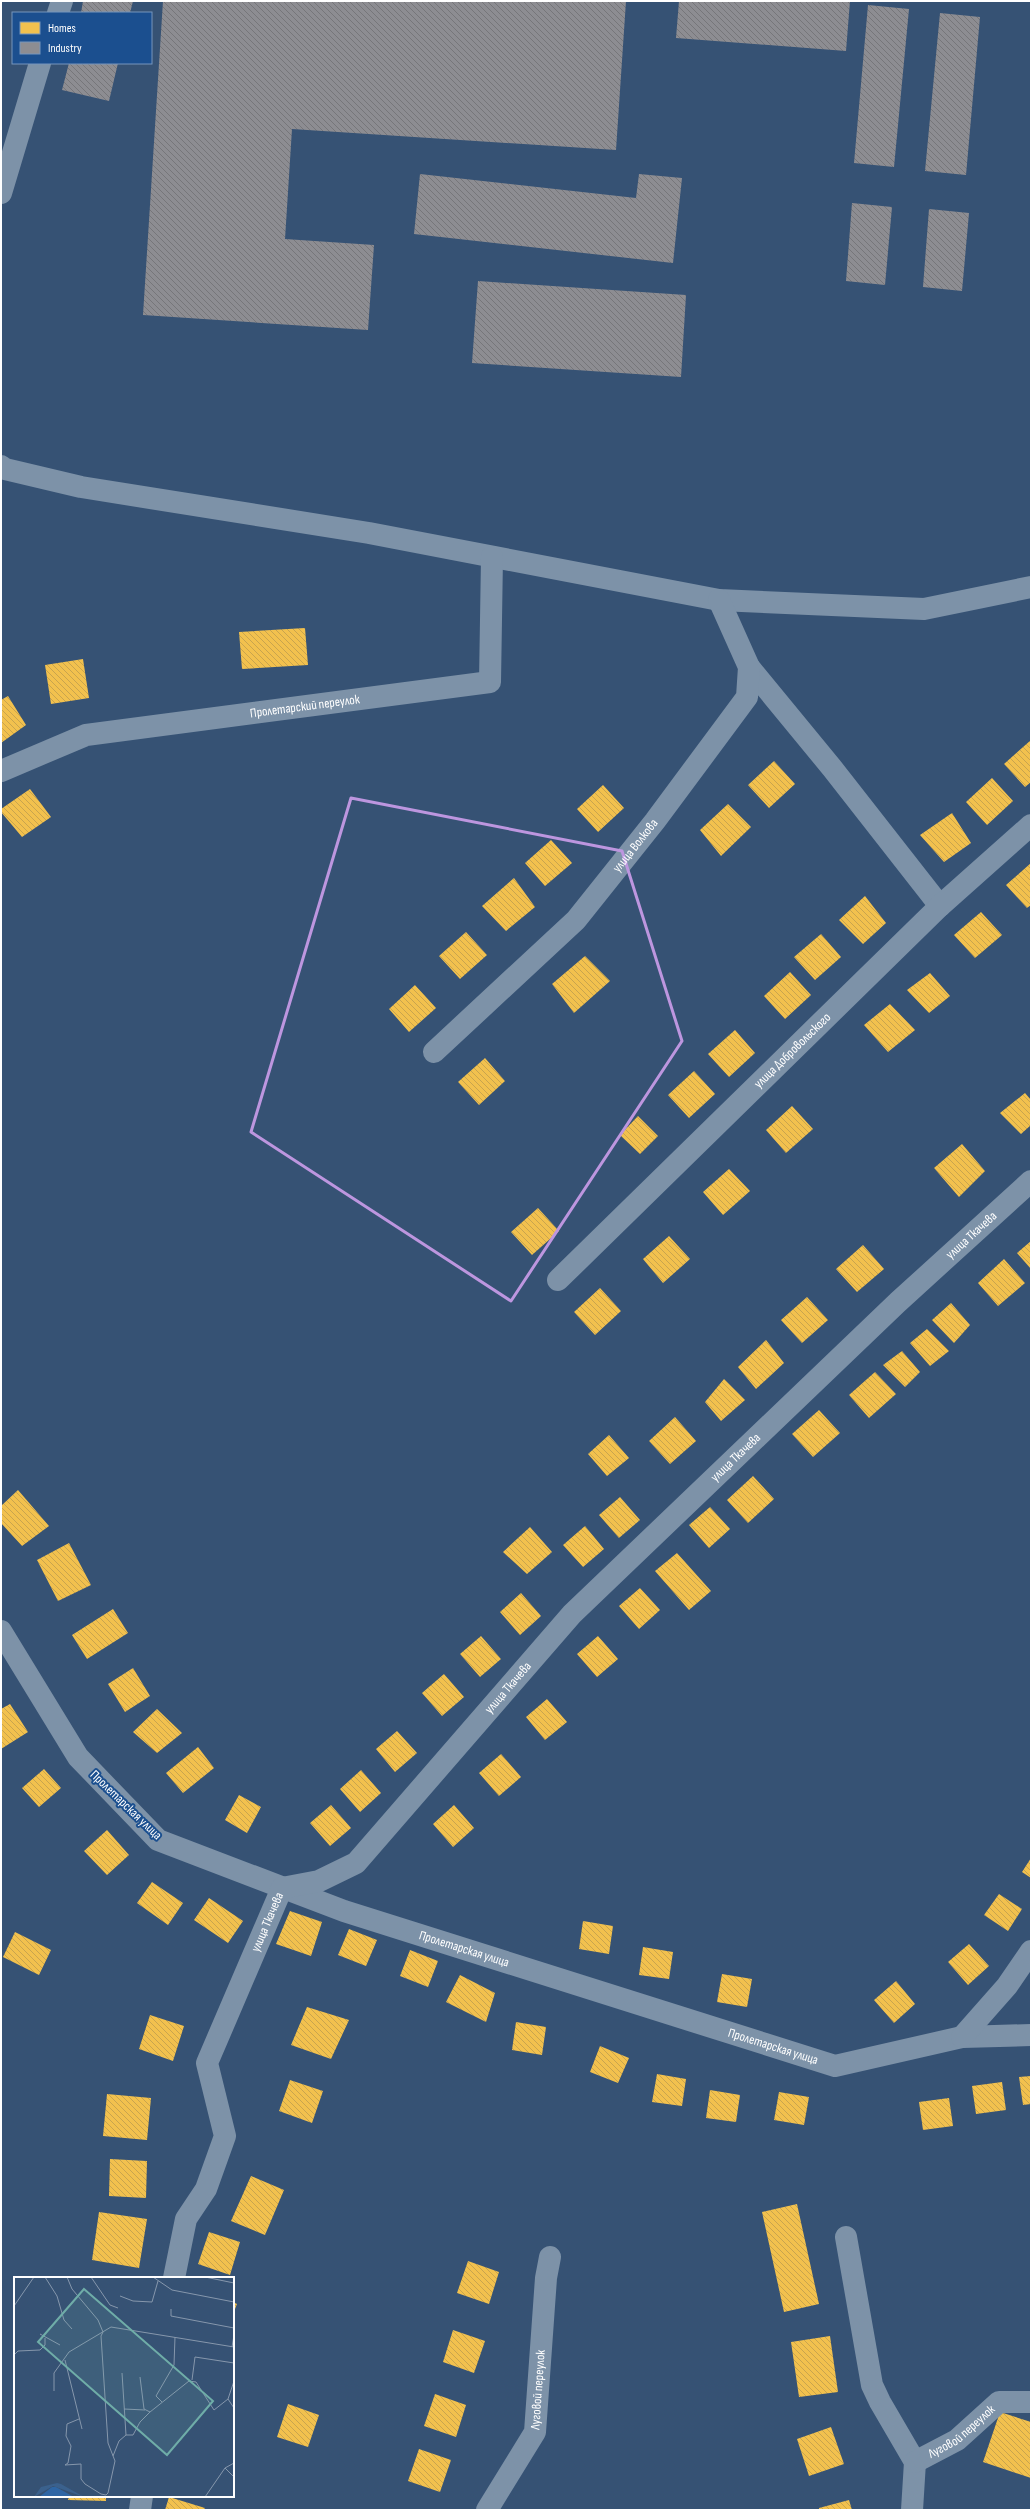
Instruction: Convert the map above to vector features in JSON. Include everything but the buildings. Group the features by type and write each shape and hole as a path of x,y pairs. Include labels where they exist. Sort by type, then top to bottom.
{"street":[{"path":"58,12 62,1"},
{"path":"1,193 40,64"},
{"path":"1,466 5,470 81,487 232,509 719,600 924,609 1031,587"},
{"name":"Пролетарский переулок","path":"1,771 86,735 490,682 492,557"},
{"name":"улица Волкова","path":"434,1052 576,920 655,821 747,697 749,667 719,600"},
{"path":"749,667 832,768 940,906"},
{"name":"улица Добровольского","path":"558,1280 940,906 1031,825"},
{"name":"улица Ткачева","path":"174,2277 186,2219 206,2189 225,2136 207,2063 282,1888 319,1881 356,1864 572,1614 898,1302 1031,1181"},
{"name":"Пролетарская улица","path":"1,1631 78,1757 158,1840 344,1911 835,2066 962,2037 1031,2035"},
{"path":"962,2037 1007,1986 1031,1951"},
{"path":"846,2237 872,2385 880,2402 915,2462 912,2510"},
{"name":"Луговой переулок","path":"487,2510 534,2432 546,2278 550,2256"},
{"name":"Луговой переулок","path":"915,2462 956,2440 999,2402 1031,2402"},
{"path":"140,2510 142,2497"}],"highlighted area":[{"path":"351,798 622,851 682,1041 511,1301 251,1132"}]}
